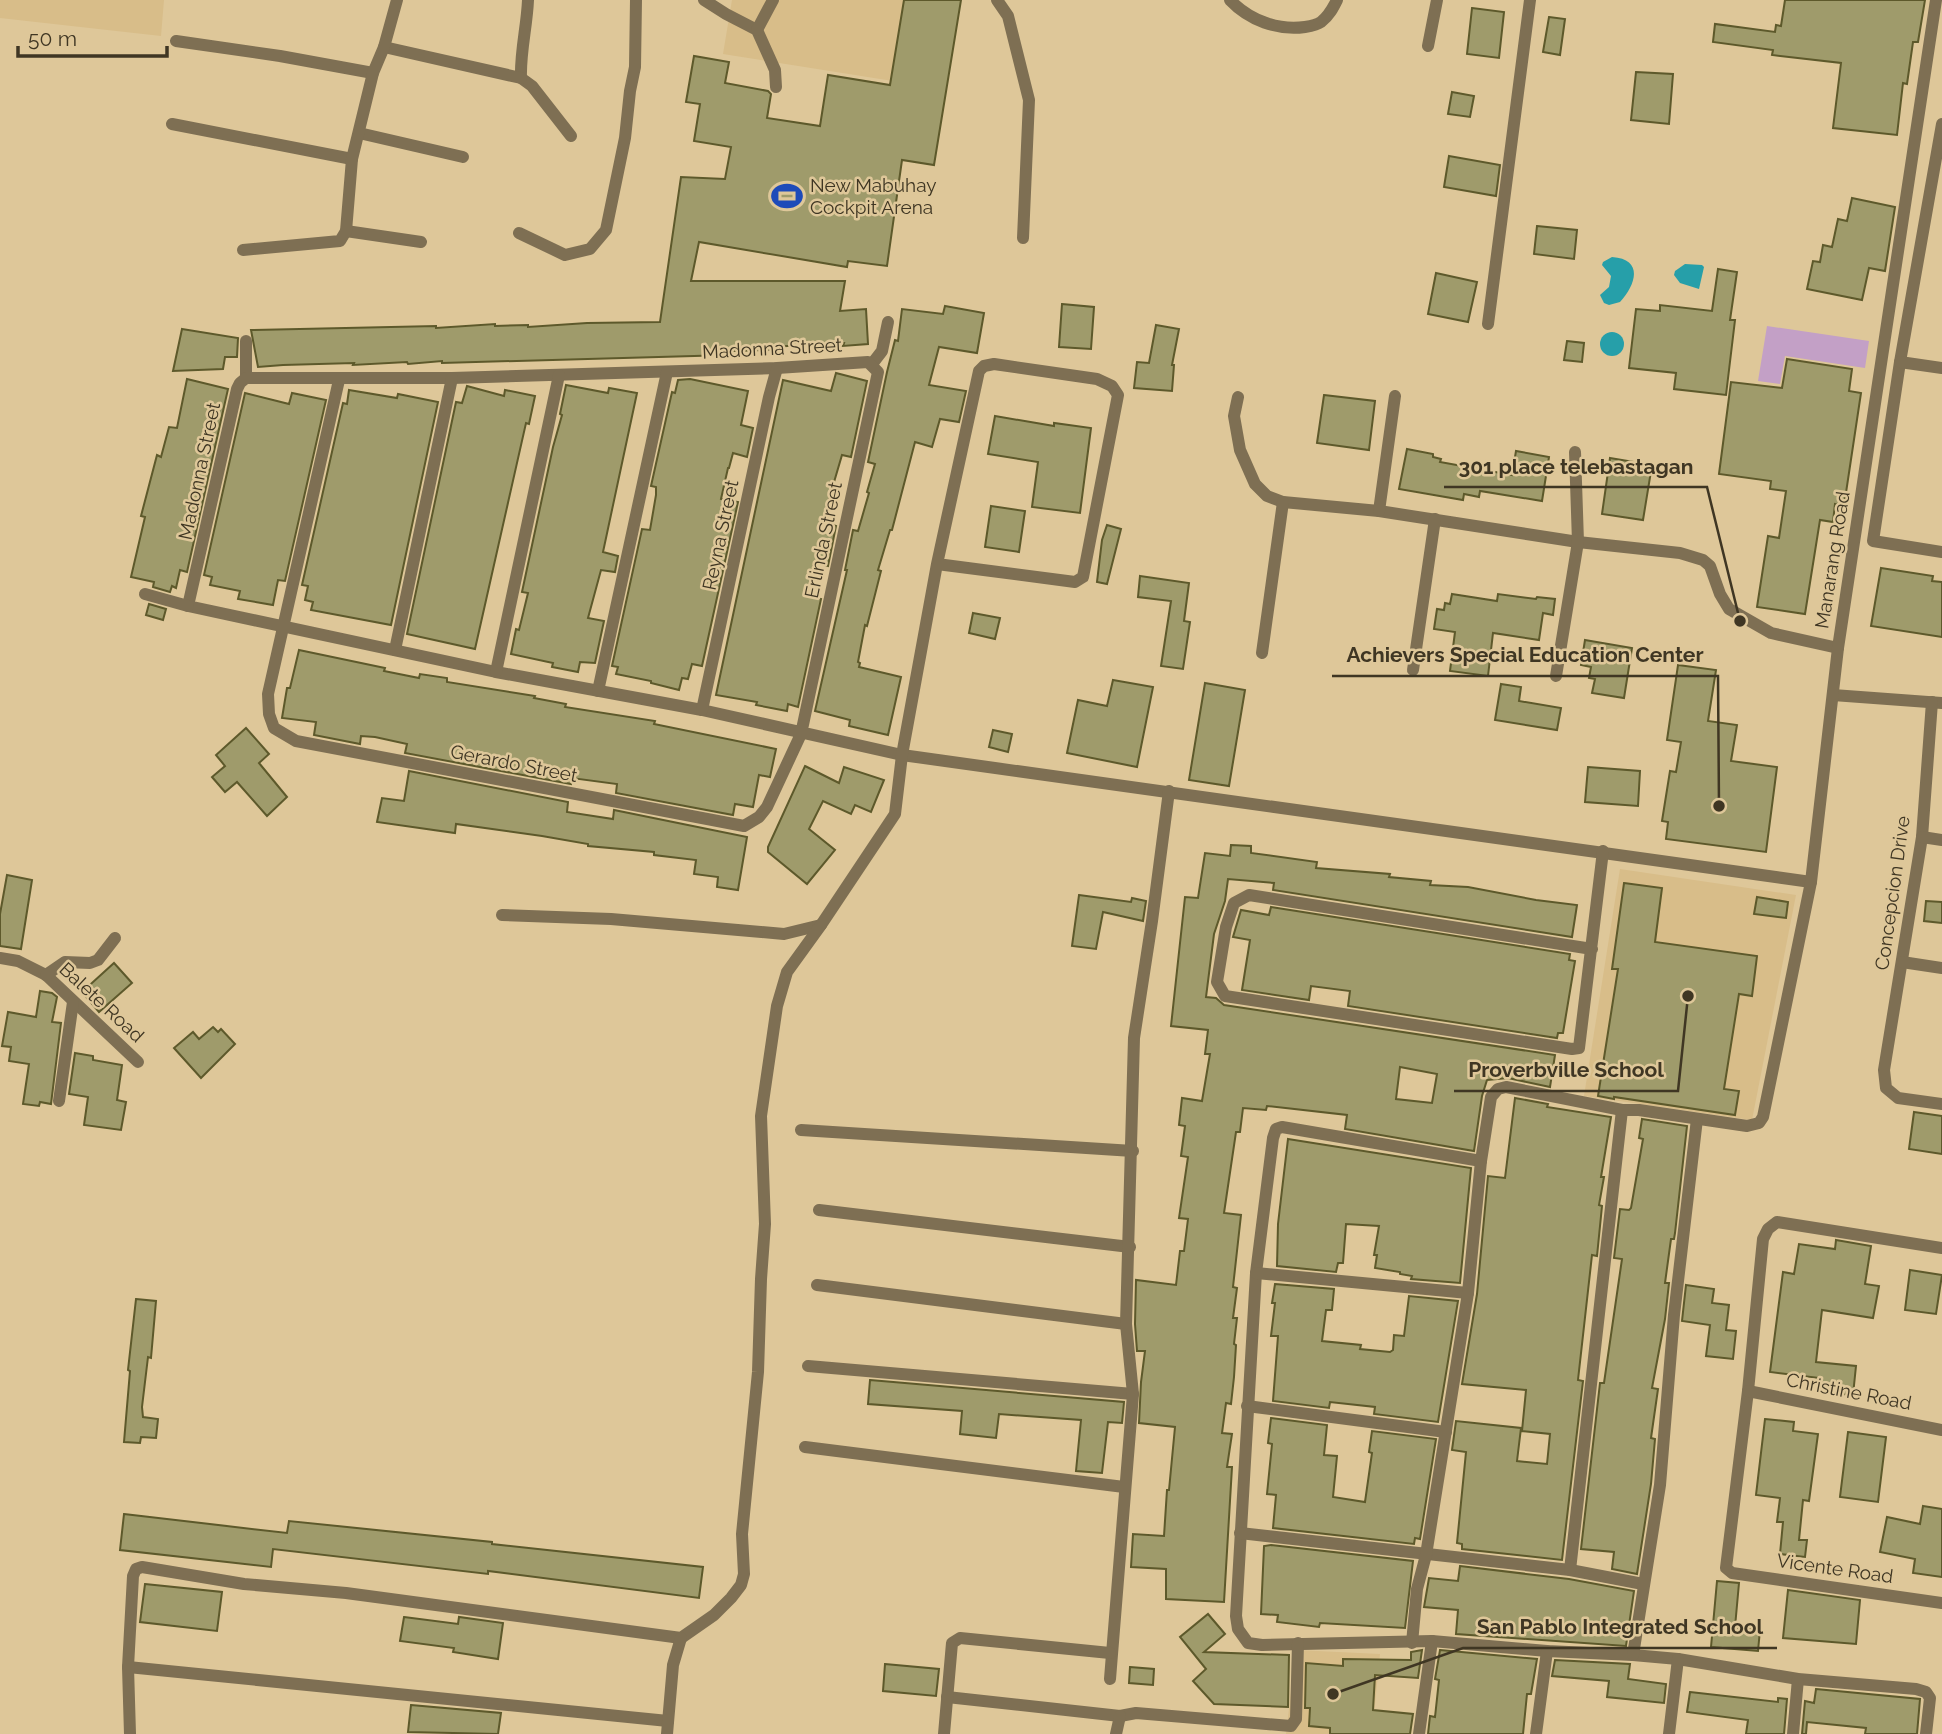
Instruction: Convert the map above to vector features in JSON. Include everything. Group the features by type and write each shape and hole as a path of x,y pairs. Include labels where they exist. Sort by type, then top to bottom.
{"street":[{"path":"243,250 340,241 346,231 352,159 373,74 384,47 397,0"},
{"path":"521,78 520,56 527,34 528,0"},
{"path":"519,233 565,255 590,249 606,230 625,138 635,67 636,0"},
{"path":"704,0 726,15 757,30 775,70 776,87"},
{"path":"757,30 773,0"},
{"path":"997,0 1008,16 1030,100 1023,238"},
{"path":"1230,0 1242,12 1261,21 1292,29 1319,24 1332,12 1337,0"},
{"path":"1428,46 1437,0"},
{"path":"1488,324 1530,0"},
{"name":"Manarang Road","path":"1697,1119 1747,1125 1759,1123 1765,1109 1811,881 1838,648 1936,0"},
{"path":"176,41 280,56 373,74"},
{"path":"384,47 521,78 532,86 571,136"},
{"path":"173,124 352,159"},
{"path":"1942,124 1937,193 1900,362 1873,541 1942,552"},
{"path":"359,133 463,157"},
{"path":"346,231 421,242"},
{"path":"868,363 882,351 888,322"},
{"path":"246,341 246,379"},
{"path":"1900,362 1942,369"},
{"name":"Madonna Street","path":"188,606 237,389 246,379 452,378 868,363"},
{"name":"Erlinda Street","path":"801,734 878,372 868,363"},
{"path":"128,1667 668,1728 673,1665 681,1638 714,1615 731,1598 741,1585 744,1574 742,1534 758,1372 765,1224 761,1116 777,1006 787,972 895,814 902,755 937,564 979,371 984,366 994,364 1097,379 1112,386 1118,396 1083,577 1075,582 937,564"},
{"name":"Reyna Street","path":"702,710 777,368"},
{"path":"598,691 667,372"},
{"path":"496,672 559,375"},
{"path":"395,650 452,378"},
{"path":"283,627 339,380"},
{"path":"1379,511 1395,396"},
{"path":"1238,397 1234,416 1235,432 1247,469 1255,484 1267,496 1283,502 1379,511 1578,542 1680,554 1703,560 1710,566 1720,594 1729,609 1771,633 1838,648"},
{"path":"1556,676 1578,542 1574,452"},
{"path":"1262,653 1283,502"},
{"path":"1413,670 1435,519"},
{"path":"145,594 283,627 496,672 702,710 902,755 1811,881"},
{"name":"Gerardo Street","path":"283,627 268,694 269,713 274,728 296,741 744,826 754,821 767,807 801,734"},
{"path":"1833,695 1937,702"},
{"name":"Concepcion Drive","path":"1937,702 1922,837 1884,1070 1886,1088 1898,1098 1942,1104"},
{"path":"1110,1679 1133,1394 1126,1324 1133,1151 1134,1038 1169,791"},
{"path":"1922,837 1942,840"},
{"path":"1592,949 1249,895 1234,903 1226,926 1217,982 1225,996 1572,1049 1580,1046 1592,949 1603,851"},
{"path":"502,915 623,920 784,934 821,925"},
{"path":"46,975 65,962 90,963 98,960 115,938"},
{"name":"Balete Road","path":"0,958 18,961 46,975 138,1062"},
{"path":"1902,962 1942,968"},
{"path":"59,1101 73,1002"},
{"path":"1412,1643 1417,1589 1426,1555 1468,1293 1481,1161 1491,1097 1498,1090 1511,1087 1622,1110 1697,1119 1674,1315 1660,1485 1633,1655"},
{"path":"1570,1570 1622,1110"},
{"path":"1481,1161 1282,1127 1276,1129 1256,1273 1240,1533 1236,1616 1238,1629 1248,1643 1262,1645 1432,1641 1678,1659 1798,1679 1916,1689 1926,1692 1930,1698 1926,1734"},
{"path":"801,1130 1133,1151"},
{"path":"819,1210 1130,1247"},
{"path":"1748,1391 1763,1239 1768,1229 1777,1222 1942,1248"},
{"path":"1256,1273 1468,1293"},
{"path":"817,1285 1126,1324"},
{"path":"808,1366 1133,1394"},
{"name":"Christine Road","path":"1748,1391 1942,1430"},
{"name":"Vicente Road","path":"1748,1391 1726,1568 1732,1573 1942,1603"},
{"path":"1247,1406 1446,1432"},
{"path":"805,1447 1124,1487"},
{"path":"1240,1533 1570,1570 1643,1584"},
{"path":"130,1734 128,1667 133,1576 136,1569 142,1567 244,1584 371,1596 681,1638"},
{"path":"944,1734 952,1643 960,1638 1110,1654"},
{"path":"1419,1734 1432,1641"},
{"path":"947,1697 1120,1716 1136,1713 1291,1726 1296,1719 1298,1643"},
{"path":"1536,1734 1547,1651"},
{"path":"1669,1734 1678,1659"},
{"path":"1793,1734 1798,1679"},
{"path":"1116,1734 1120,1716"}],"shaded area":[{"path":"0,0 164,0 161,36 0,18"},
{"path":"732,0 931,0 918,85 723,54"},
{"path":"1767,326 1869,341 1865,368 1785,356 1780,384 1758,381"},
{"path":"1620,869 1796,895 1752,1120 1584,1096"},
{"path":"1296,1650 1380,1654 1372,1734 1286,1734"}],"water":[{"path":"1612,257 1629,262 1634,274 1626,295 1620,302 1609,305 1604,303 1600,295 1609,287 1611,276 1602,265"},
{"path":"1685,264 1704,267 1699,289 1680,283 1674,275 1675,271"},
{"path":"1612,332 1620,336 1624,344 1620,352 1612,356 1604,352 1600,344 1604,336"}],"building":[{"path":"904,0 961,0 934,165 902,160 887,266 848,261 847,267 699,242 691,281 845,281 840,311 866,309 868,344 769,347 769,350 729,351 729,355 258,367 251,330 436,328 495,324 528,327 660,322 681,177 725,179 731,147 694,141 700,104 686,102 694,56 729,62 725,83 768,91 771,94 767,118 820,126 828,75 890,85"},
{"path":"1785,0 1925,0 1918,42 1913,42 1907,84 1903,83 1897,135 1833,128 1841,63 1772,55 1773,50 1713,42 1715,24 1775,32 1776,25 1781,26"},
{"path":"1472,8 1504,12 1499,58 1467,54"},
{"path":"1549,17 1565,19 1560,55 1543,52"},
{"path":"1636,72 1673,74 1669,124 1631,120"},
{"path":"1452,92 1474,96 1470,117 1448,114"},
{"path":"1449,156 1500,165 1496,196 1444,187"},
{"path":"1852,198 1895,207 1885,271 1869,268 1862,300 1807,289 1813,261 1820,262 1823,245 1832,247 1838,219 1847,221"},
{"path":"1537,226 1577,230 1574,259 1534,254"},
{"path":"1718,269 1737,272 1730,320 1735,320 1726,395 1674,389 1676,373 1629,368 1636,309 1660,311 1660,305 1712,311"},
{"path":"1436,273 1477,282 1468,322 1428,314"},
{"path":"1062,304 1094,307 1091,349 1059,347"},
{"path":"945,306 984,313 977,353 939,347 929,385 966,391 959,422 940,419 932,447 915,442 892,530 878,570 881,571 867,626 865,625 859,667 901,677 888,735 849,726 850,720 815,711 847,570 853,530 858,531 869,493 867,492 875,464 868,462 887,372 895,340 898,341 902,309 943,314"},
{"path":"1156,325 1179,329 1172,365 1172,391 1134,388 1137,362 1149,363"},
{"path":"182,329 238,338 237,357 225,357 223,369 173,371"},
{"path":"1567,341 1584,343 1582,362 1564,360"},
{"path":"1787,359 1852,369 1849,391 1861,393 1844,506 1835,504 1833,522 1820,520 1805,614 1757,607 1768,536 1779,538 1786,491 1770,489 1771,481 1719,474 1731,382 1782,388"},
{"path":"836,373 867,381 851,457 842,455 827,506 830,506 826,523 836,526 828,566 814,562 807,596 821,599 798,707 788,704 787,711 756,705 757,702 716,695 783,380 831,391"},
{"path":"187,379 228,389 187,572 180,570 176,588 172,586 170,592 153,587 154,582 131,577 145,517 141,516 157,455 161,457 169,427 177,428"},
{"path":"690,379 748,391 741,425 753,428 747,457 733,453 721,499 738,502 702,666 692,664 688,679 682,678 679,690 616,674 618,667 612,666 642,529 650,530 656,495 656,487 651,486 672,392 675,393 678,380"},
{"path":"566,385 608,393 609,388 637,393 603,552 618,556 615,572 601,570 588,618 604,621 595,663 580,662 578,672 552,667 553,663 511,654 528,593 522,592 562,415 560,414"},
{"path":"467,386 504,396 505,390 535,396 529,424 526,423 475,649 407,634 456,402 462,403"},
{"path":"349,390 397,398 398,394 438,402 391,625 311,610 313,602 305,600 308,586 302,585 343,403 347,404"},
{"path":"245,393 289,404 292,393 326,400 285,581 278,580 273,605 238,599 240,591 210,585 212,577 204,575"},
{"path":"1324,395 1375,401 1369,450 1317,443"},
{"path":"995,416 1054,426 1054,423 1091,428 1080,513 1032,507 1038,462 988,454"},
{"path":"1407,449 1433,454 1433,457 1441,459 1440,462 1512,475 1516,451 1549,457 1542,501 1480,491 1479,497 1464,494 1463,500 1399,489"},
{"path":"1610,458 1652,465 1643,520 1602,514"},
{"path":"991,506 1025,511 1019,552 985,547"},
{"path":"1107,525 1121,529 1107,584 1097,582 1102,540"},
{"path":"1881,568 1933,576 1932,581 1942,582 1942,637 1871,626"},
{"path":"1140,576 1189,583 1184,621 1190,622 1183,669 1161,666 1171,601 1138,597"},
{"path":"1452,594 1497,601 1498,594 1555,599 1553,615 1543,613 1539,640 1493,633 1488,676 1450,671 1455,632 1434,629 1437,609 1444,610 1445,603 1450,604"},
{"path":"149,604 166,609 163,620 146,615"},
{"path":"973,613 1000,618 995,639 969,633"},
{"path":"1585,640 1632,648 1624,698 1592,693 1595,679 1589,678 1591,667 1581,665"},
{"path":"299,650 385,668 384,671 419,678 420,674 447,678 447,682 535,696 534,698 566,704 565,707 655,721 654,724 776,749 770,777 759,775 753,807 735,804 733,815 616,793 617,784 572,778 571,784 405,753 407,744 375,737 361,736 360,744 314,735 316,722 282,718 287,688 290,688"},
{"path":"1678,665 1716,670 1708,721 1737,725 1731,761 1777,767 1766,852 1666,839 1668,822 1662,821 1670,771 1676,772 1681,742 1667,740"},
{"path":"1113,680 1153,687 1137,767 1067,753 1078,700 1107,706"},
{"path":"1205,683 1245,690 1229,786 1189,780"},
{"path":"1501,684 1521,687 1519,701 1561,708 1557,730 1495,720"},
{"path":"246,728 269,754 259,763 287,797 267,816 237,782 225,792 212,777 225,766 216,755"},
{"path":"993,730 1012,734 1008,752 989,747"},
{"path":"805,766 839,783 844,767 884,780 871,812 855,805 851,814 823,801 809,829 835,850 807,884 768,852"},
{"path":"1588,767 1640,771 1638,806 1585,802"},
{"path":"409,771 568,802 567,812 613,819 614,810 747,837 738,890 717,887 718,877 694,874 696,860 654,855 654,852 588,846 542,836 456,824 455,833 377,822 382,798 404,801"},
{"path":"1231,845 1251,846 1251,853 1317,862 1316,868 1390,874 1389,877 1431,881 1430,885 1468,887 1577,905 1572,937 1273,890 1274,883 1228,879 1225,901 1214,934 1206,997 1216,998 1224,1005 1555,1055 1550,1087 1508,1078 1487,1080 1474,1151 1345,1129 1347,1115 1267,1106 1266,1110 1243,1108 1240,1132 1236,1132 1224,1213 1241,1215 1233,1287 1237,1288 1233,1318 1237,1318 1234,1377 1231,1404 1226,1403 1222,1433 1232,1434 1227,1467 1232,1467 1224,1602 1166,1599 1166,1569 1131,1567 1133,1534 1164,1536 1175,1427 1139,1423 1145,1351 1137,1351 1136,1280 1176,1285 1180,1251 1184,1251 1188,1219 1179,1218 1188,1157 1181,1156 1185,1126 1179,1125 1182,1098 1202,1101 1210,1054 1205,1054 1208,1030 1171,1026 1185,897 1198,898 1205,853 1230,856","holes":["1400,1067 1437,1074 1432,1103 1396,1099"]},
{"path":"7,875 32,880 21,949 0,946 0,914"},
{"path":"1624,883 1662,888 1655,942 1757,956 1752,996 1739,994 1724,1089 1739,1091 1735,1115 1598,1096 1618,969 1612,969"},
{"path":"1079,895 1131,902 1132,898 1146,901 1143,921 1103,912 1096,949 1072,946"},
{"path":"1757,897 1788,902 1786,918 1754,914"},
{"path":"1926,901 1942,902 1942,923 1924,921"},
{"path":"1271,907 1570,954 1569,960 1575,961 1563,1033 1558,1033 1557,1038 1348,1006 1350,991 1311,986 1309,1000 1242,990 1250,940 1233,937 1241,910 1269,915"},
{"path":"114,963 132,983 99,1012 82,992"},
{"path":"40,991 52,993 57,997 52,1022 61,1023 51,1104 40,1102 39,1106 23,1104 29,1064 9,1061 11,1047 2,1046 8,1012 36,1017"},
{"path":"213,1027 218,1032 221,1029 235,1044 201,1078 174,1048 193,1032 199,1039"},
{"path":"75,1053 93,1056 93,1060 122,1065 117,1100 126,1102 121,1130 84,1125 88,1097 69,1094"},
{"path":"1515,1098 1548,1104 1547,1107 1611,1117 1601,1177 1604,1177 1599,1205 1602,1206 1597,1256 1592,1255 1578,1380 1583,1381 1562,1560 1462,1549 1462,1544 1457,1543 1466,1452 1452,1450 1456,1421 1521,1428 1517,1461 1547,1464 1550,1434 1522,1431 1526,1390 1462,1384 1477,1294 1488,1176 1505,1178"},
{"path":"1914,1112 1942,1116 1942,1154 1909,1149"},
{"path":"1642,1119 1687,1126 1675,1233 1674,1239 1671,1239 1665,1283 1669,1283 1665,1319 1652,1388 1658,1389 1651,1438 1655,1439 1637,1574 1612,1569 1614,1552 1581,1549 1600,1383 1604,1383 1622,1259 1614,1258 1620,1209 1631,1208 1643,1139 1639,1138"},
{"path":"1288,1139 1471,1168 1460,1283 1411,1279 1412,1276 1400,1272 1375,1268 1377,1255 1374,1255 1379,1226 1346,1224 1343,1263 1338,1263 1336,1272 1277,1266 1278,1224"},
{"path":"1836,1240 1871,1246 1865,1284 1879,1286 1873,1318 1822,1310 1816,1362 1856,1366 1853,1395 1818,1392 1820,1378 1770,1372 1783,1272 1794,1274 1799,1244 1835,1249"},
{"path":"1910,1270 1942,1275 1936,1314 1905,1310"},
{"path":"1275,1284 1334,1289 1332,1310 1326,1310 1322,1341 1361,1345 1360,1349 1390,1352 1393,1350 1394,1335 1404,1336 1409,1296 1458,1301 1438,1422 1374,1414 1375,1407 1330,1402 1329,1408 1273,1401 1278,1336 1271,1336"},
{"path":"1686,1285 1714,1289 1712,1303 1729,1305 1726,1330 1736,1331 1733,1359 1706,1356 1710,1325 1682,1321"},
{"path":"136,1299 156,1301 151,1358 148,1357 142,1407 143,1417 158,1419 156,1438 141,1437 140,1443 124,1442"},
{"path":"870,1380 1124,1402 1122,1423 1108,1422 1102,1473 1076,1471 1081,1420 999,1414 996,1438 960,1434 962,1411 868,1404"},
{"path":"1271,1418 1327,1425 1324,1455 1337,1456 1333,1497 1365,1502 1372,1453 1369,1452 1372,1431 1436,1439 1420,1539 1415,1538 1414,1544 1273,1528 1276,1495 1267,1494 1272,1444 1268,1443"},
{"path":"1765,1419 1794,1422 1793,1431 1818,1434 1809,1501 1803,1500 1799,1540 1807,1540 1805,1557 1780,1554 1783,1522 1777,1522 1780,1498 1756,1495"},
{"path":"1848,1432 1886,1437 1878,1502 1840,1497"},
{"path":"1923,1506 1942,1509 1942,1577 1913,1573 1915,1559 1880,1552 1887,1517 1920,1524"},
{"path":"124,1514 287,1533 289,1521 703,1567 699,1598 488,1571 488,1574 273,1549 271,1567 120,1550"},
{"path":"1264,1546 1413,1561 1405,1628 1320,1623 1319,1627 1277,1622 1278,1615 1261,1614"},
{"path":"1460,1566 1569,1579 1634,1591 1626,1646 1456,1634 1458,1610 1424,1607 1429,1578 1458,1581"},
{"path":"1717,1581 1739,1583 1735,1627 1760,1630 1758,1651 1711,1647"},
{"path":"145,1584 222,1592 217,1631 140,1622"},
{"path":"1788,1590 1860,1600 1856,1644 1783,1638"},
{"path":"1208,1614 1225,1634 1204,1652 1289,1655 1288,1707 1214,1704 1193,1681 1206,1669 1180,1637"},
{"path":"404,1617 458,1624 459,1617 503,1623 498,1659 453,1652 454,1648 400,1641"},
{"path":"1422,1650 1418,1678 1375,1675 1373,1710 1413,1714 1410,1734 1330,1734 1330,1728 1309,1726 1310,1708 1305,1708 1306,1663 1343,1666 1343,1659 1411,1660 1411,1652"},
{"path":"1440,1650 1537,1659 1531,1694 1527,1694 1523,1734 1428,1734 1430,1716 1435,1717 1439,1680 1435,1679"},
{"path":"1555,1660 1630,1664 1628,1679 1666,1684 1664,1703 1607,1697 1609,1681 1552,1676"},
{"path":"885,1664 939,1669 936,1696 883,1691"},
{"path":"1130,1667 1154,1669 1153,1685 1129,1683"},
{"path":"1816,1689 1920,1699 1917,1734 1865,1734 1866,1728 1807,1722 1806,1734 1802,1734 1805,1701 1814,1703"},
{"path":"1690,1692 1778,1702 1778,1698 1787,1699 1784,1734 1746,1734 1748,1720 1687,1712"},
{"path":"411,1705 501,1713 498,1734 408,1732"}],"place":[{"name":"New Mabuhay Cockpit Arena","path":"787,196"},
{"name":"301 place telebastagan","path":"1740,621"},
{"name":"Achievers Special Education Center","path":"1719,806"},
{"name":"Proverbville School","path":"1688,996"},
{"name":"San Pablo Integrated School","path":"1333,1694"}]}
